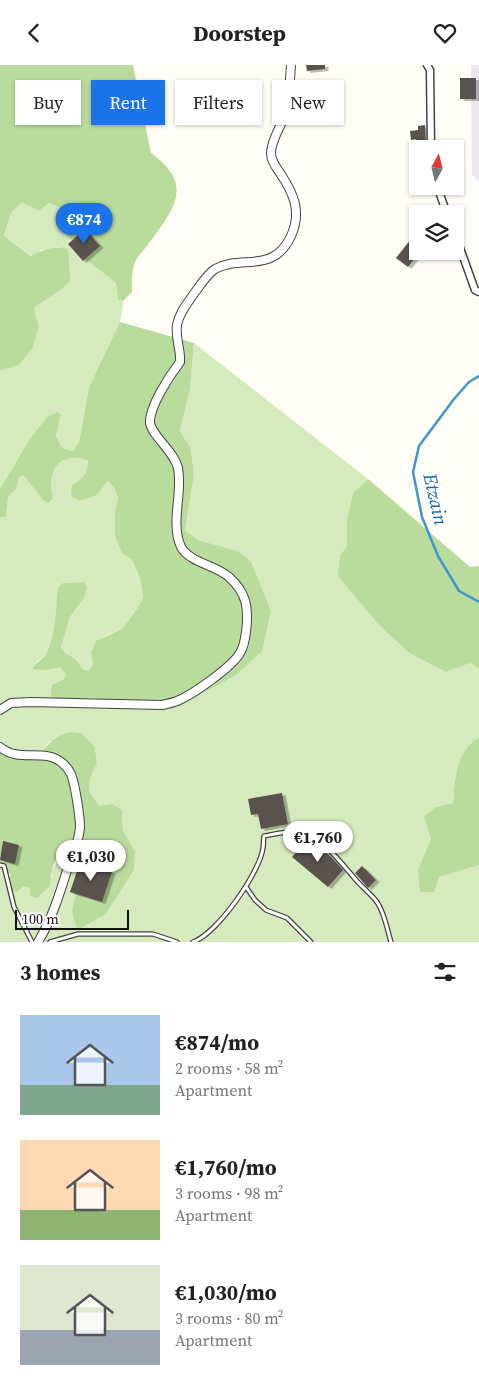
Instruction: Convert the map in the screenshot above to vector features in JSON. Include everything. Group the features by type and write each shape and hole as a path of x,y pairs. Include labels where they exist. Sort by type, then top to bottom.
{"street":[{"path":"0,710 11,703 30,702 162,705 176,702 190,695 227,668 239,655 244,645 248,615 246,603 239,588 228,575 190,556 182,549 177,533 178,466 167,446 155,433 150,423 152,410 172,372 180,362 177,325 181,312 208,274 217,268 230,264 256,263 270,259 283,249 295,227 298,213 296,201 290,188 273,163 271,155 271,145 287,107 291,65"},
{"path":"427,65 430,70 431,140"},
{"path":"464,259 475,290 479,292"},
{"path":"0,747 6,753 16,756 44,756 63,763 71,773 76,793 80,827 77,841 52,914 38,942"}],"lane":[{"path":"193,942 206,935 218,924 246,887 263,849 264,836 286,832 299,832 315,839 346,866 377,902 391,942"},
{"path":"0,865 4,866 14,907 32,942"},
{"path":"246,887 255,900 266,910 287,918 311,942"},
{"path":"50,942 78,934 153,934 177,942"}],"shaded area":[{"path":"471,65 479,65 479,182 472,175"}],"green space":[{"path":"0,65 133,65 136,80 91,80 91,125 145,125 151,153 165,165 173,177 177,188 176,199 165,221 137,258 133,268 132,292 124,300 118,300 116,283 88,261 61,228 60,208 49,203 39,211 22,202 11,213 4,236 31,256 49,249 68,249 70,281 62,289 35,307 34,311 39,325 33,347 19,365 0,371"},
{"path":"22,202 49,203 60,208 61,228 88,261 116,283 118,300 124,300 120,322 89,387 79,441 74,451 62,448 56,436 61,416 29,440 0,489 0,371 19,365 39,325 34,311 35,307 62,289 59,247 41,250 32,256 4,236 11,213"},
{"path":"120,322 194,343 190,389 180,431 191,449 194,475 185,530 198,540 238,551 251,562 271,611 262,651 236,675 181,705 112,707 92,697 62,701 51,697 52,685 63,680 66,674 60,667 48,670 33,669 50,646 54,630 58,588 63,583 84,582 87,587 84,598 70,617 61,647 82,668 88,671 93,664 91,653 96,641 122,629 137,609 143,597 140,578 132,560 122,553 115,536 115,511 118,498 114,488 108,481 97,495 81,501 71,496 72,485 84,476 88,461 69,458 59,464 52,474 53,498 49,503 44,501 22,475 19,478 16,489 8,497 6,517 0,517 0,489 29,440 48,416 58,412 61,415 56,436 62,448 73,451 79,442 89,387"},
{"path":"194,343 368,479 353,493 347,520 347,546 340,555 380,626 409,653 446,672 470,663 479,669 479,737 471,743 461,758 456,775 453,803 436,807 431,838 418,870 438,877 479,865 479,942 0,942 0,869 22,885 30,888 30,896 52,877 52,869 64,855 78,848 90,847 86,872 73,903 73,918 78,930 106,914 134,870 135,852 123,830 122,810 100,806 88,785 97,764 95,747 50,741 42,751 0,752 0,517 6,516 8,497 16,489 19,478 22,475 53,498 52,474 59,464 69,458 88,461 84,476 72,485 81,501 97,495 108,481 114,488 118,498 115,511 122,553 132,560 140,578 143,597 137,609 122,629 103,637 91,653 93,664 88,671 64,652 61,647 70,617 84,598 84,582 63,583 56,606 56,623 51,643 44,657 36,662 48,670 60,666 66,674 63,680 62,701 92,697 112,707 238,551 198,540 185,530 194,475 191,449 180,431 190,389"},
{"path":"368,479 470,567 479,566 479,669 470,663 446,672 409,653 380,626 338,576 340,555 347,546 347,520 353,493"},
{"path":"71,732 81,733 95,747 97,764 89,781 90,790 100,806 112,804 122,810 123,830 135,852 134,870 106,914 78,930 73,918 73,903 86,872 90,847 79,848 61,855 54,864 50,886 37,898 30,896 30,888 23,886 17,892 12,891 10,874 0,869 0,752 42,751 55,739"},
{"path":"479,737 479,865 439,877 434,892 420,892 418,870 431,838 424,817 436,807 453,803 456,775 461,758 471,743"}],"building":[{"path":"306,65 325,65 325,69 307,71"},
{"path":"460,78 476,78 476,99 460,99"},
{"path":"425,125 426,140 411,140 410,131 418,130 418,126"},
{"path":"85,229 100,246 83,261 68,244"},
{"path":"409,242 409,260 413,260 408,267 396,258"},
{"path":"282,793 288,824 261,829 258,814 251,815 248,799"},
{"path":"308,839 331,857 343,870 328,887 292,857"},
{"path":"3,841 19,845 15,864 0,860"},
{"path":"80,862 112,872 102,902 70,892"},
{"path":"362,866 376,880 368,888 355,873"}],"waterway":[{"name":"Etzain","path":"479,376 469,382 454,399 419,446 413,472 422,517 438,556 459,591 479,602"}]}
